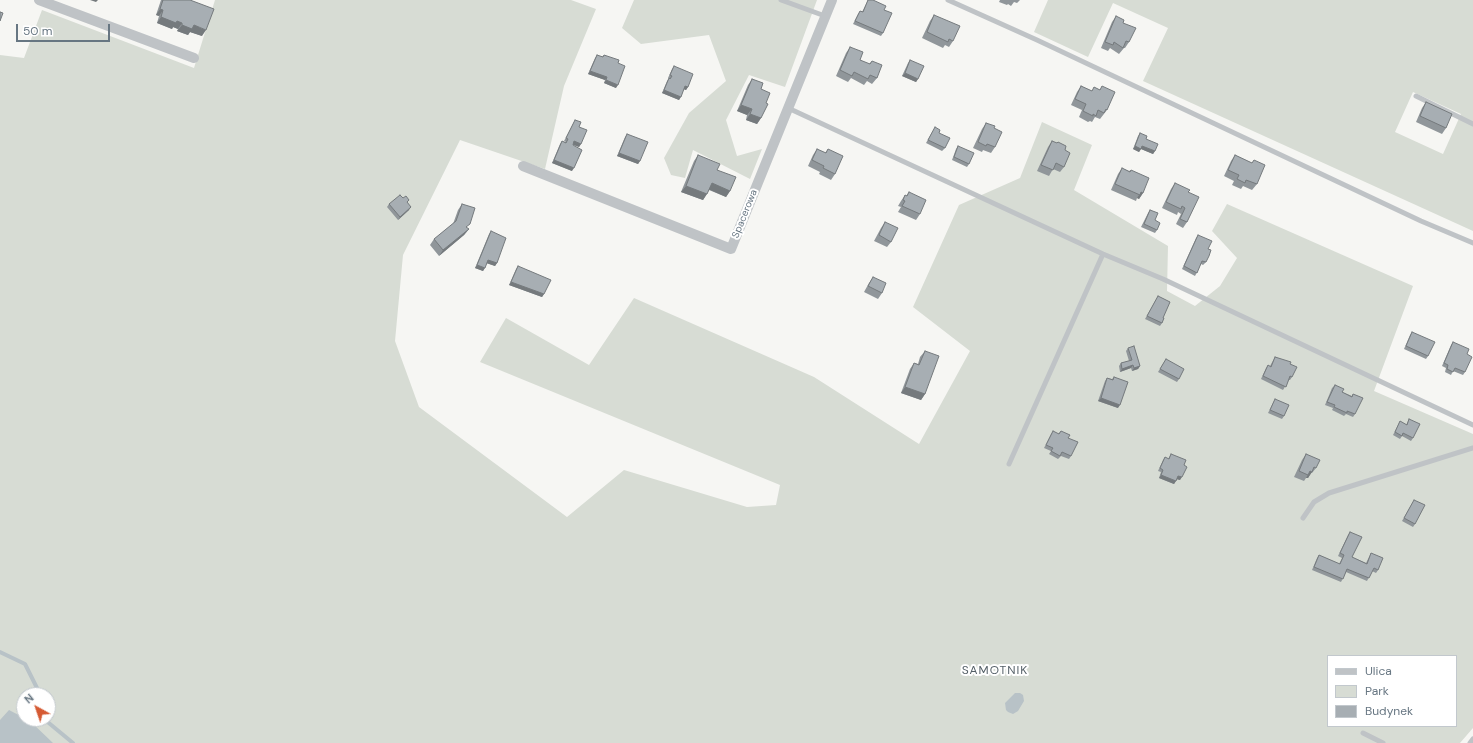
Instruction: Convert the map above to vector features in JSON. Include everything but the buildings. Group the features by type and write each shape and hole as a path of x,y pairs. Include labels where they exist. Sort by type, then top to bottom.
{"street":[{"path":"39,0 194,58"},
{"name":"Spacerowa","path":"523,166 731,249 832,0"}],"lane":[{"path":"781,0 825,16"},
{"path":"948,0 1421,221 1473,243"},
{"path":"1416,96 1473,124"},
{"path":"788,108 1103,254 1163,280 1473,425"},
{"path":"1009,464 1103,254"},
{"path":"1302,518 1314,502 1329,492 1473,448"},
{"path":"1363,734 1383,743"},
{"path":"1470,743 1473,739"}],"green space":[{"path":"215,0 571,0 596,9 564,86 545,169 460,140 403,255 395,341 419,407 567,517 624,470 747,507 776,505 780,485 480,362 506,318 589,365 634,298 814,377 919,444 970,351 913,307 959,205 1020,178 1042,122 1092,145 1074,190 1168,246 1167,291 1195,306 1220,286 1237,258 1212,231 1227,204 1413,286 1374,391 1473,434 1473,728 1460,743 0,743 0,55 24,58 42,10 194,68"},
{"path":"634,0 817,0 785,87 749,75 726,120 737,156 762,149 750,179 693,150 685,178 671,175 664,158 689,113 726,81 709,35 641,44 622,28"},
{"path":"1048,0 1473,0 1473,231 1143,81 1168,28 1113,3 1088,57 1034,32","holes":["1413,92 1461,114 1443,154 1395,132"]}],"shaded area":[{"path":"1015,693 1020,693 1023,695 1024,701 1018,711 1013,714 1006,710 1005,703"},
{"path":"9,710 16,714 16,727 36,727 53,743 0,743 0,720"}],"waterway":[{"path":"0,652 25,664 36,687"},
{"path":"54,727 73,743"}],"district":[{"name":"SAMOTNIK","path":"995,671"}]}
